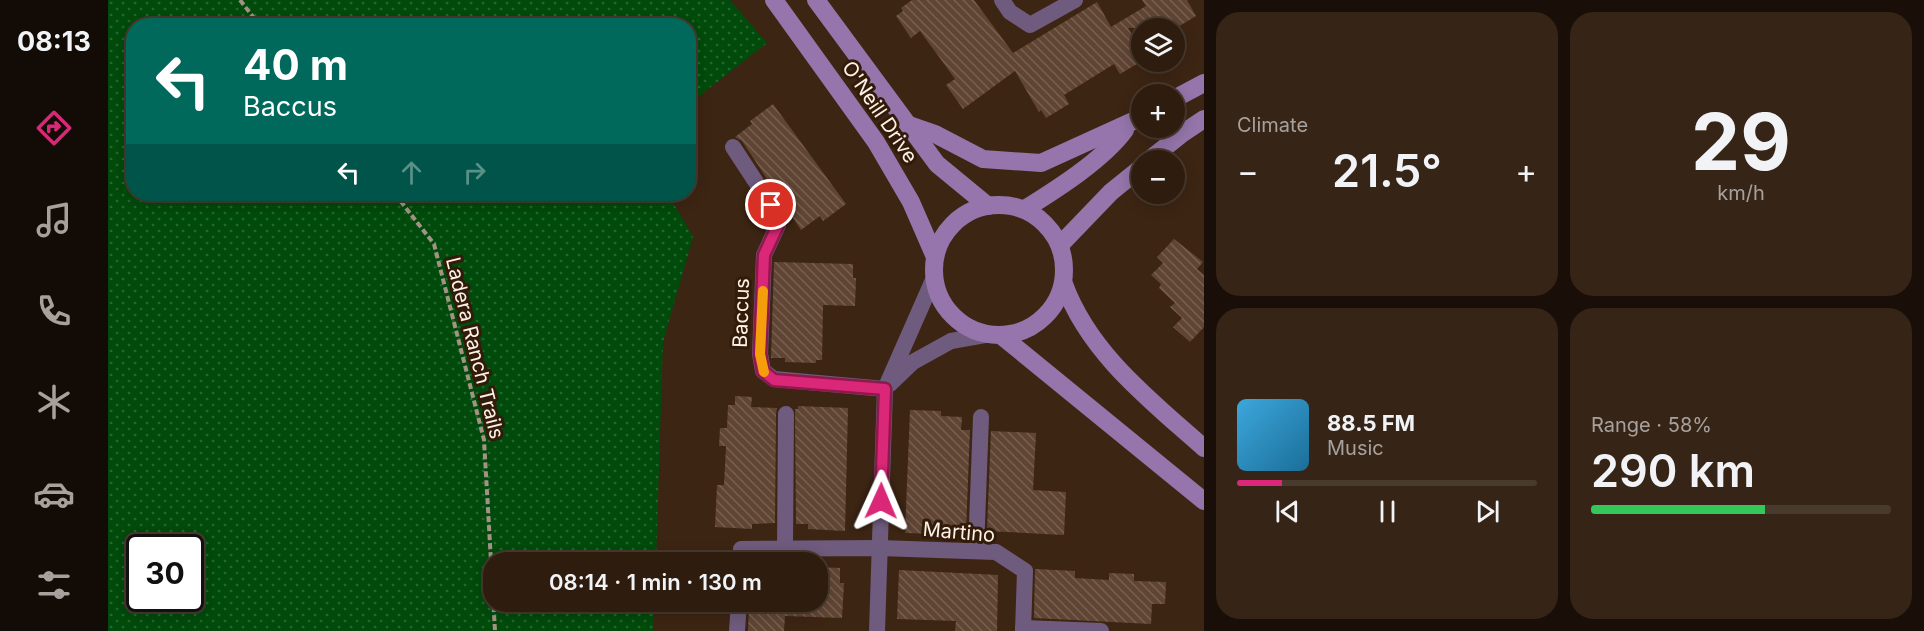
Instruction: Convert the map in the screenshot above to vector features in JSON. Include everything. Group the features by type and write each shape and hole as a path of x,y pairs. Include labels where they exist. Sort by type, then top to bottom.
{"main road":[{"name":"O'Neill Drive","path":"774,0 876,142 911,202 935,256"},
{"name":"O'Neill Drive","path":"816,0 937,164 988,206"},
{"path":"1185,93 1204,83"},
{"path":"1162,150 1204,119"},
{"path":"909,125 935,134 983,159 1041,163 1131,122"},
{"path":"1025,209 1087,166 1131,124"},
{"path":"1061,244 1111,192 1131,176"},
{"name":"O'Neill Drive","path":"1025,209 1016,205 995,204 974,210 957,222 935,256 933,280 939,299 952,317 966,327 994,336 1204,501"},
{"path":"994,336 1025,329 1043,317 1056,302 1064,284 1066,264 1061,244 1035,213 1025,209"},
{"path":"1064,284 1072,308 1109,362 1204,448"}],"street":[{"path":"1002,0 1010,12 1030,26 1075,0"},
{"name":"Baccus","path":"733,147 771,205 778,225 764,255 760,354 763,371 774,380 885,389"},
{"path":"877,631 885,389 933,280"},
{"path":"885,389 914,362 951,341 994,336"},
{"path":"785,549 786,414"},
{"path":"976,551 981,417"},
{"name":"Martino","path":"766,552 785,549 880,548 996,552 1025,571 1023,629"},
{"path":"737,631 738,612"},
{"path":"1023,629 1101,631"}],"path":[{"path":"240,1 254,18"},
{"name":"Ladera Ranch Trails","path":"400,201 434,244 484,440 495,631"}],"green space":[{"path":"108,0 730,0 767,43 696,99 696,18 126,18 126,201 672,201 693,237 663,342 656,552 483,552 483,612 654,612 653,631 108,631"}],"building":[{"path":"912,0 974,0 1013,53 1097,2 1111,27 1146,6 1142,0 1187,0 1196,16 1185,23 1185,18 1131,18 1131,28 1128,28 1131,33 1131,68 1120,74 1114,64 1064,95 1069,104 1046,118 1041,110 1039,112 1015,71 963,109 946,85 955,79 920,31 911,38 896,16 903,11 901,8"},
{"path":"773,104 846,204 823,221 820,216 801,230 742,141 735,137 752,124 750,121"},
{"path":"1174,239 1203,262 1197,269 1204,275 1204,327 1190,342 1173,327 1182,318 1170,307 1175,303 1159,288 1161,284 1151,275 1163,263 1157,257"},
{"path":"774,262 853,264 853,278 856,278 855,306 823,305 822,360 816,360 816,363 785,362 785,358 771,358"},
{"path":"735,396 752,397 751,407 777,408 775,523 752,524 752,529 715,527 717,485 724,485 726,446 719,446 720,428 727,428 728,405 735,405"},
{"path":"798,406 848,408 845,531 808,529 808,524 796,524 795,409 798,409"},
{"path":"910,410 941,411 941,416 962,417 961,430 970,430 966,530 942,530 942,534 905,533"},
{"path":"991,431 1036,433 1033,490 1066,492 1064,535 987,531"},
{"path":"828,567 840,568 840,583 844,583 842,618 785,616 784,631 748,631 749,612 828,612"},
{"path":"1035,569 1075,571 1075,578 1109,580 1109,573 1134,574 1134,581 1166,582 1165,604 1152,604 1151,624 1034,618"},
{"path":"899,570 998,575 997,631 955,631 956,621 897,619"}],"slow traffic":[{"path":"763,291 760,363 764,372"}],"route":[{"path":"771,205 778,225 764,255 760,363 763,371 774,380 885,389 881,501"}]}
